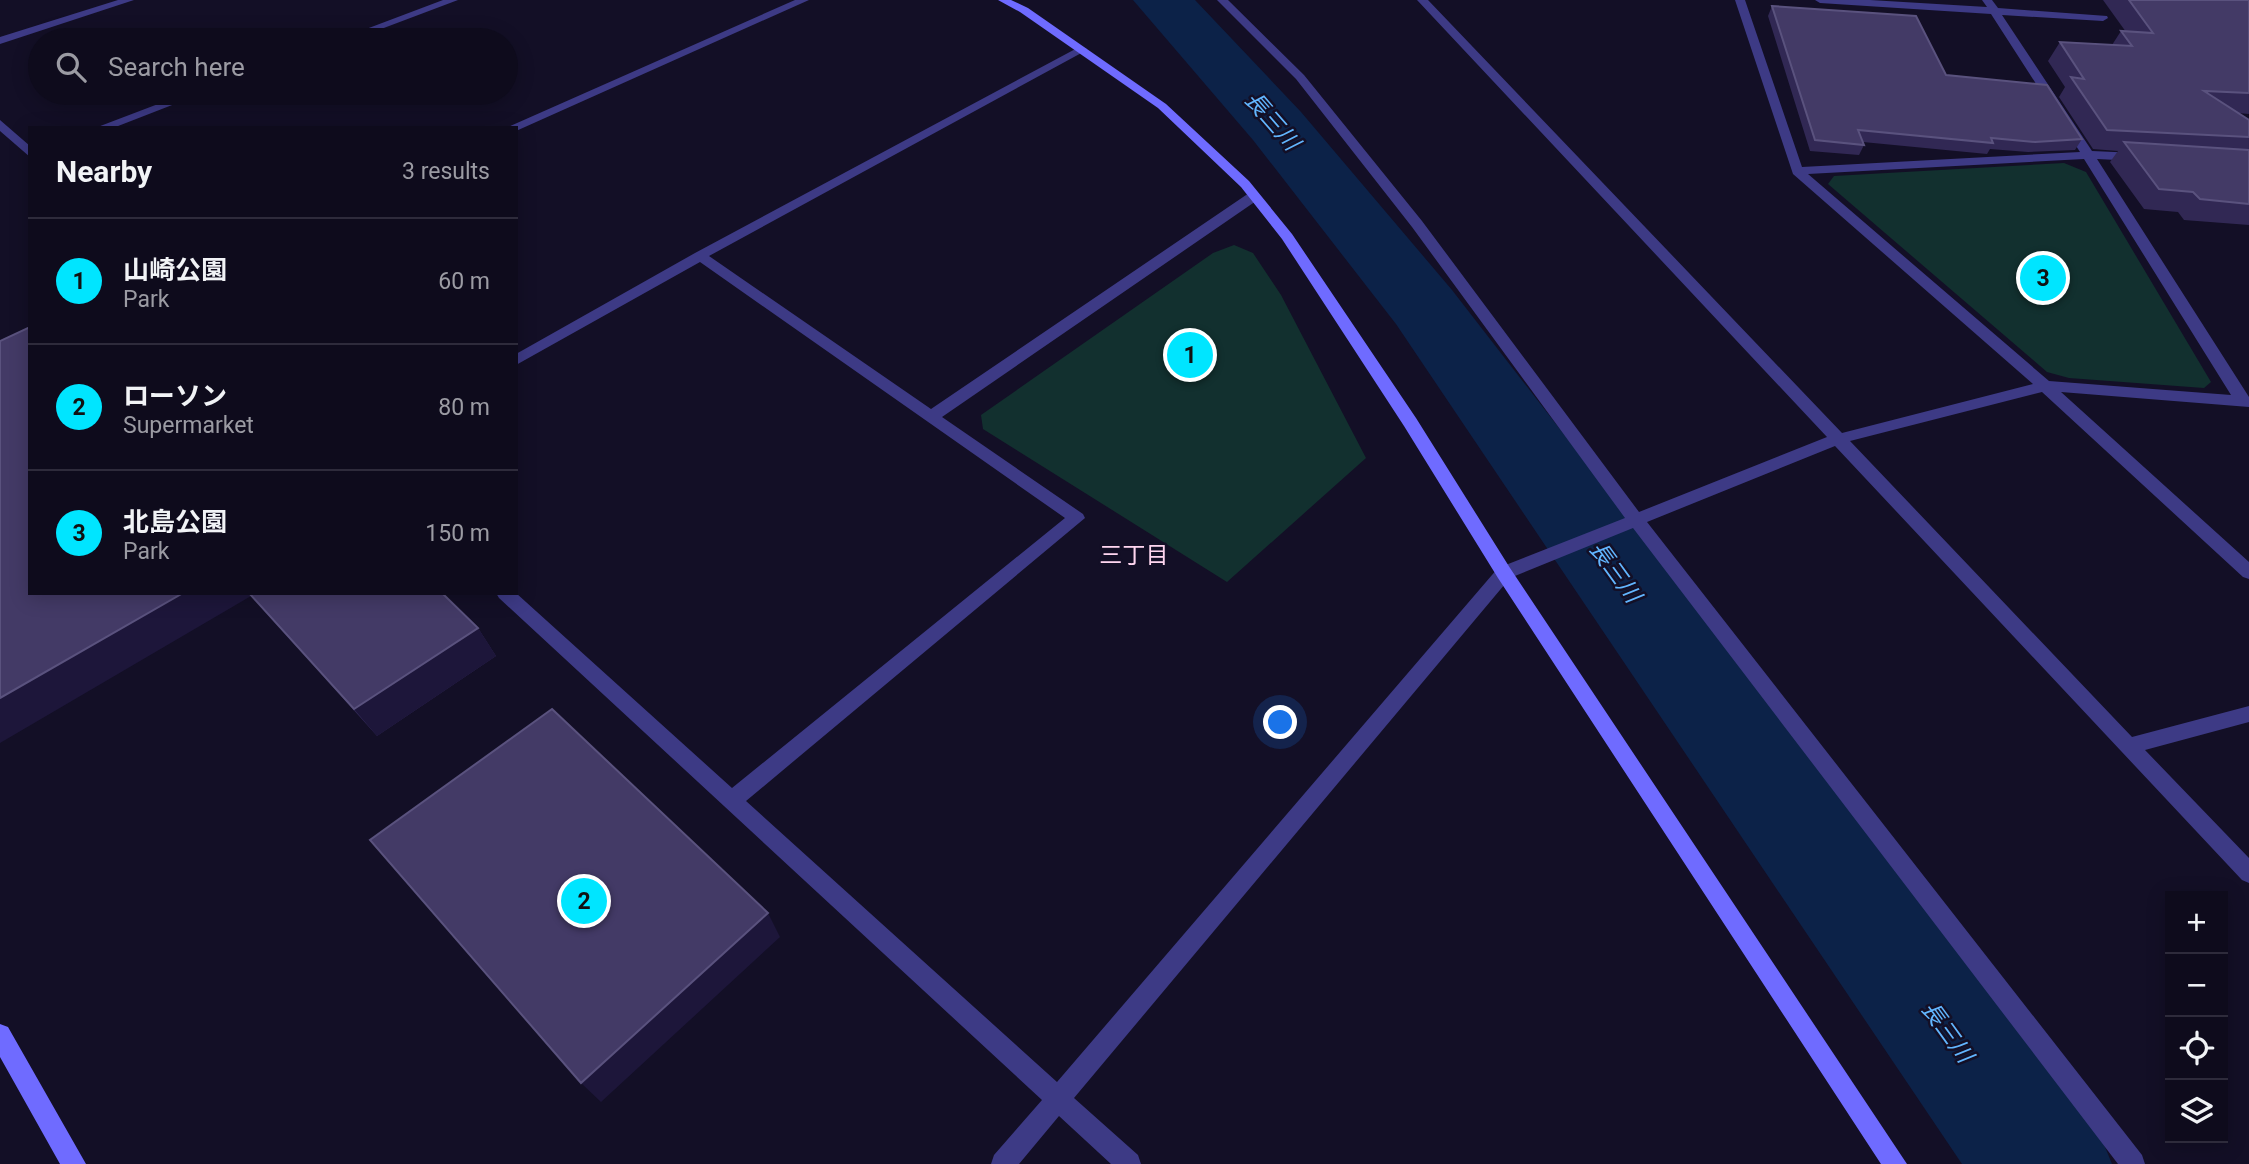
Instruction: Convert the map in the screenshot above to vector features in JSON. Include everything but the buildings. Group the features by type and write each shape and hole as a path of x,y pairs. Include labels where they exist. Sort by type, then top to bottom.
{"street":[{"path":"41,28 129,0"},
{"path":"375,28 453,0"},
{"path":"517,126 804,0"},
{"path":"1003,0 1024,10 1162,106 1203,143 1254,196 1287,237 1410,422 1504,573 1895,1164"},
{"path":"1222,0 1300,77 1425,234 1637,521 2133,1164"},
{"path":"1422,0 2249,873"},
{"path":"1740,0 1797,171 2045,386 2249,572"},
{"path":"1820,0 1991,6 2103,18"},
{"path":"1991,6 2246,401"},
{"path":"0,41 28,32"},
{"path":"518,359 1081,48"},
{"path":"106,126 164,105"},
{"path":"0,124 28,151"},
{"path":"1797,171 2088,155 2155,158"},
{"path":"931,417 1254,196"},
{"path":"700,256 1076,518 733,800"},
{"path":"1003,1164 1504,573 1838,439 2045,386 2246,401"},
{"path":"507,595 1129,1164"},
{"path":"2128,746 2249,714"},
{"path":"0,1035 74,1164"}],"green space":[{"path":"2064,163 2086,172 2211,382 2204,388 2069,378 2047,372 1828,184 1834,176"},
{"path":"1234,245 1253,253 1281,295 1366,458 1227,582 983,429 981,415 1213,253"}],"waterway":[{"name":"長三川","path":"1162,0 1277,126 1424,307 2043,1164"}],"place":[{"name":"北島公園","path":"2043,278"},
{"name":"山崎公園","path":"1190,355"},
{"name":"ローソン","path":"584,901"}],"district":[{"name":"三丁目","path":"1134,555"}]}
